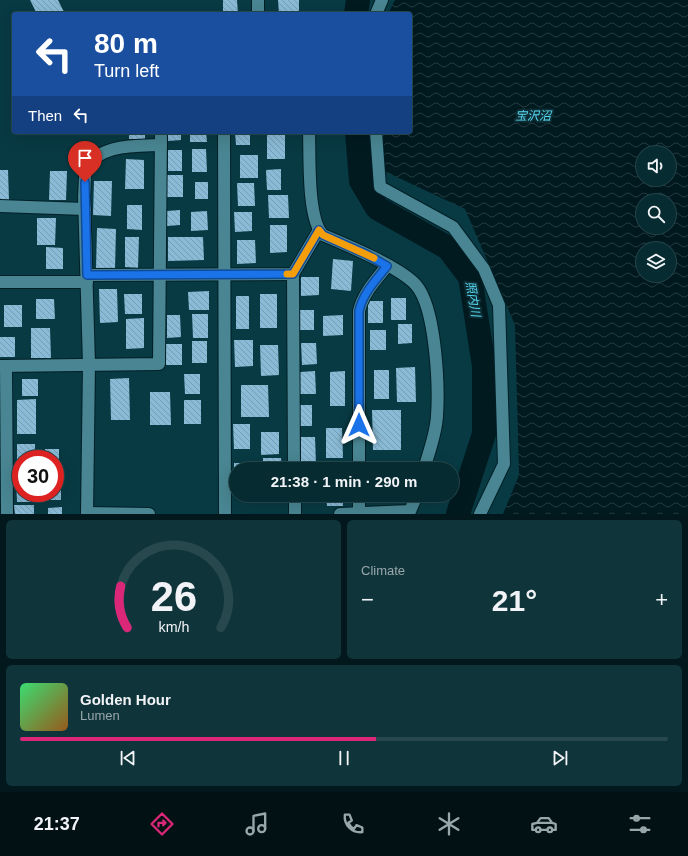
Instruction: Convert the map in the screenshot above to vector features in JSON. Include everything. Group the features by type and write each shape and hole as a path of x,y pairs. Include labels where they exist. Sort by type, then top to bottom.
{"street":[{"path":"258,0 258,12"},
{"path":"377,12 382,0"},
{"path":"7,514 3,366 159,364 161,134"},
{"path":"224,134 225,514"},
{"path":"309,134 312,205 319,230 323,235 366,254 406,276 421,291 426,301 430,320 438,387 437,417 426,462"},
{"path":"376,134 380,187 453,227 484,269 499,305 504,464 480,514"},
{"path":"149,514 88,514 88,364 85,182 87,170 97,158 111,150 126,147 161,145"},
{"path":"0,206 85,209"},
{"path":"294,462 293,274 319,230"},
{"path":"359,462 359,311 361,303 371,285 387,266"},
{"path":"0,282 159,275 293,274"},
{"path":"295,502 295,514"},
{"path":"359,502 359,514"},
{"path":"340,514 410,511 414,502"}],"water":[{"name":"宝沢沼","path":"395,0 688,0 688,514 503,514 519,475 515,325 465,209 384,171 383,134 412,134 412,12 389,12"}],"building":[{"path":"30,0 58,0 64,12 36,12"},
{"path":"223,0 237,0 238,12 223,12"},
{"path":"278,0 299,0 299,12 279,12"},
{"path":"129,134 145,134 145,139 129,139"},
{"path":"168,134 181,134 181,140 168,141"},
{"path":"190,134 206,134 207,142 190,142"},
{"path":"235,134 250,134 250,145 236,145"},
{"path":"267,134 285,134 285,159 267,159"},
{"path":"192,149 206,149 207,172 192,172"},
{"path":"168,150 182,150 182,171 168,171"},
{"path":"240,155 258,155 258,178 240,178"},
{"path":"126,159 144,160 144,189 125,189"},
{"path":"281,169 281,190 267,190 266,170"},
{"path":"0,170 8,170 9,200 0,201"},
{"path":"50,171 67,171 66,200 49,200"},
{"path":"166,175 183,175 183,197 167,197"},
{"path":"94,181 112,181 111,216 93,215"},
{"path":"195,182 208,182 208,199 195,199"},
{"path":"237,183 254,183 255,206 238,206"},
{"path":"268,195 288,195 289,218 269,218"},
{"path":"127,205 142,205 142,230 127,229"},
{"path":"180,210 180,225 167,226 167,211"},
{"path":"207,211 208,230 191,231 191,212"},
{"path":"234,212 252,212 252,231 235,232"},
{"path":"37,218 56,218 55,245 37,245"},
{"path":"270,225 287,225 287,252 270,253"},
{"path":"97,228 116,229 115,269 96,269"},
{"path":"125,237 139,237 138,268 125,267"},
{"path":"168,237 203,237 204,260 168,261"},
{"path":"237,240 255,240 256,263 237,264"},
{"path":"46,247 63,248 63,269 46,269"},
{"path":"333,259 353,261 351,291 331,289"},
{"path":"301,277 319,277 319,295 301,296"},
{"path":"99,289 117,289 118,322 100,323"},
{"path":"209,291 209,310 189,310 188,292"},
{"path":"124,294 142,294 142,314 125,314"},
{"path":"260,294 277,294 277,328 260,328"},
{"path":"236,296 249,296 249,329 236,329"},
{"path":"391,298 406,298 406,320 391,320"},
{"path":"36,299 54,299 55,319 36,319"},
{"path":"368,301 383,301 383,323 368,323"},
{"path":"4,305 22,305 22,327 4,327"},
{"path":"300,310 314,310 314,330 300,330"},
{"path":"192,314 208,314 208,338 193,338"},
{"path":"167,315 180,315 181,337 167,338"},
{"path":"343,315 343,335 323,336 323,316"},
{"path":"144,318 144,348 126,349 126,319"},
{"path":"398,324 412,324 412,343 398,344"},
{"path":"31,328 50,328 51,358 31,358"},
{"path":"370,330 386,330 386,350 370,350"},
{"path":"0,337 15,337 15,357 0,357"},
{"path":"234,340 253,340 253,366 235,367"},
{"path":"192,341 207,341 207,363 192,363"},
{"path":"301,343 316,343 317,364 302,365"},
{"path":"166,344 182,344 182,365 166,365"},
{"path":"260,345 278,345 279,375 261,376"},
{"path":"415,367 416,402 397,402 396,368"},
{"path":"374,370 389,370 389,399 374,399"},
{"path":"315,371 316,394 300,394 300,372"},
{"path":"345,371 345,406 330,406 330,372"},
{"path":"184,374 200,374 200,394 185,394"},
{"path":"129,378 130,420 111,420 110,379"},
{"path":"22,379 38,379 38,396 22,396"},
{"path":"241,385 268,385 269,417 241,417"},
{"path":"150,392 170,392 171,425 150,425"},
{"path":"36,399 36,434 17,434 17,400"},
{"path":"184,400 201,400 201,424 184,424"},
{"path":"299,405 312,405 312,426 300,426"},
{"path":"372,410 401,410 401,450 373,450"},
{"path":"233,424 250,424 250,449 234,449"},
{"path":"326,428 342,428 343,458 326,458"},
{"path":"261,432 279,432 279,454 261,455"},
{"path":"301,437 315,437 316,462 301,462"},
{"path":"17,444 35,444 35,450 17,450"},
{"path":"45,449 59,449 59,450"},
{"path":"263,458 281,458 281,462 263,462"},
{"path":"302,502 318,502 318,503"},
{"path":"327,502 343,502 343,506 327,506"},
{"path":"14,505 34,505 34,514 15,514"},
{"path":"62,507 62,514 48,514 48,508"}],"waterway":[{"name":"照内川","path":"356,12 358,0"},
{"name":"照内川","path":"357,134 361,181 377,208 448,248 470,277 484,366 484,434 458,514"}],"slow traffic":[{"path":"287,274 293,274 319,230 323,235 374,258"}],"route":[{"path":"85,182 84,196 87,275 293,274 319,230 323,235 366,254 387,266 365,294 359,311 359,425"}]}
